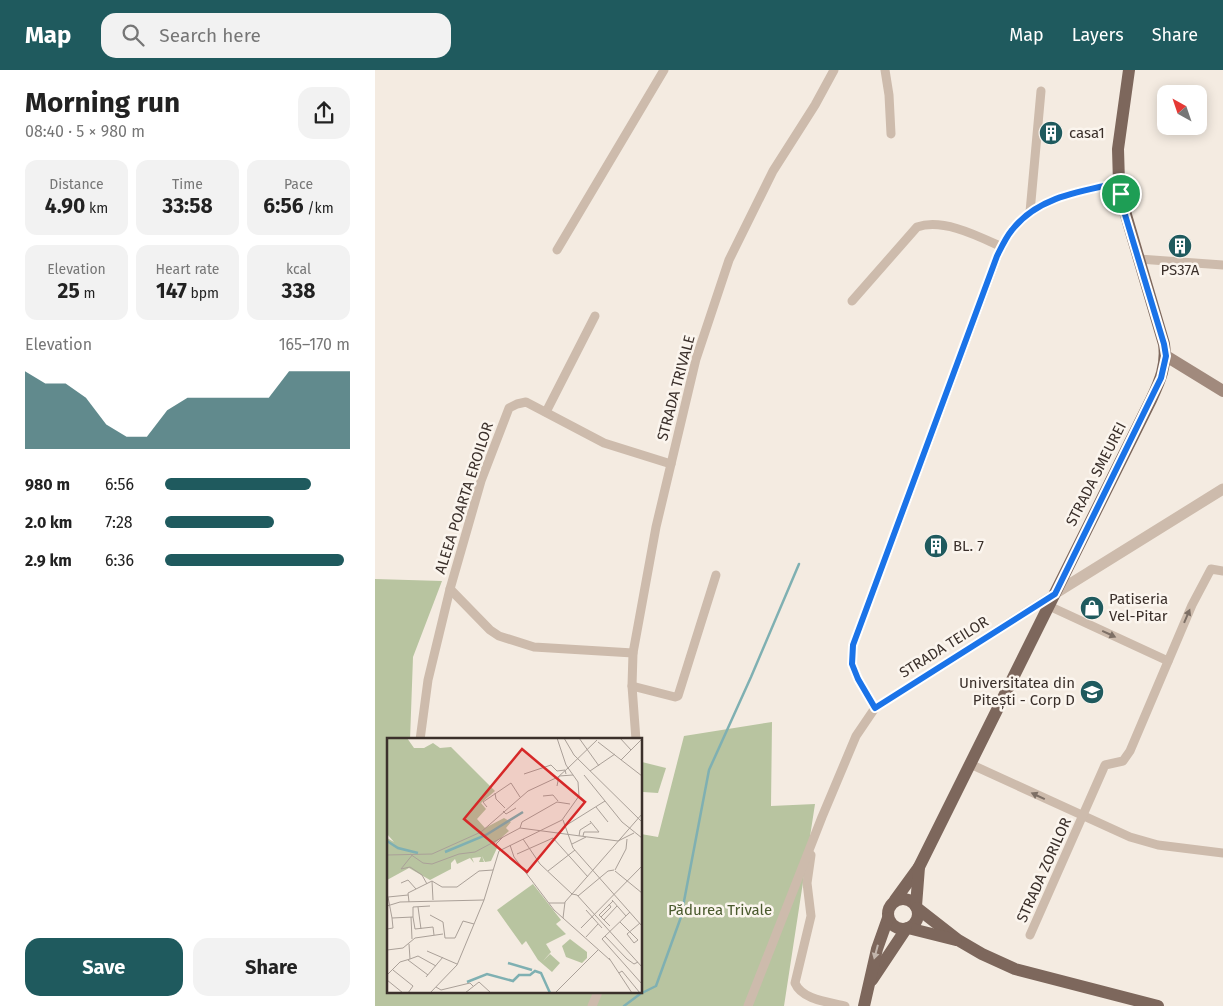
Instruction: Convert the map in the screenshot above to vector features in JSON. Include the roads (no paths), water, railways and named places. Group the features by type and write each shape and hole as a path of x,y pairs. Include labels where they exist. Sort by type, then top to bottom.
{"main road":[{"name":"STRADA SMEUREI","path":"895,900 919,867 1161,378 1166,356 1161,332 1123,208 1119,183 1118,149 1129,70"},
{"path":"1166,356 1223,391"},
{"name":"STRADA SMEUREI","path":"917,907 919,867"},
{"path":"864,1006 877,949 888,918 889,908 895,900 905,898 913,902 958,940 989,958 1025,973 1158,1006"},
{"path":"888,918 893,926 901,929 913,926 917,917 917,907"},
{"path":"907,928 958,940"},
{"path":"868,986 907,928"}],"street":[{"path":"557,250 664,70"},
{"name":"STRADA TRIVALE","path":"636,738 632,686 633,653 656,527 696,359 729,260 773,171 834,70"},
{"path":"885,70 889,95 891,134"},
{"path":"1030,212 1041,91"},
{"path":"875,708 858,679 852,664 853,645 997,256 1012,230 1030,212 1064,195 1119,183"},
{"path":"852,301 917,227 926,224 941,225 971,233 1002,247"},
{"path":"1139,259 1223,264"},
{"path":"546,412 595,316"},
{"name":"ALEEA POARTA EROILOR","path":"420,738 428,680 449,590 481,482 509,408 526,402 604,443 671,464"},
{"name":"STRADA TEILOR","path":"748,1006 856,736 875,708 1223,489"},
{"path":"1083,816 1105,765 1123,761 1129,751 1192,605 1211,569 1223,571"},
{"path":"632,686 675,697 679,696 716,576"},
{"path":"449,590 490,630 499,636 540,648 633,653"},
{"path":"1049,606 1168,661"},
{"name":"STRADA ZORILOR","path":"970,764 1130,837 1144,841 1223,853"},
{"name":"STRADA ZORILOR","path":"1030,935 1083,816"},
{"path":"813,840 807,883 811,916 795,983 798,989 809,996 845,1006"},
{"path":"592,1006 597,994"}],"waterway":[{"path":"643,992 656,986 681,917 709,770 799,564"},
{"path":"624,1006 640,994"}],"place":[{"name":"casa1","path":"1051,133"},
{"name":"PS37A","path":"1180,246"},
{"name":"BL. 7","path":"936,546"},
{"name":"Patiseria Vel-Pitar","path":"1092,608"},
{"name":"Universitatea din Pitești - Corp D","path":"1092,692"}],"park label":[{"name":"Pădurea Trivale","path":"720,910"}]}
